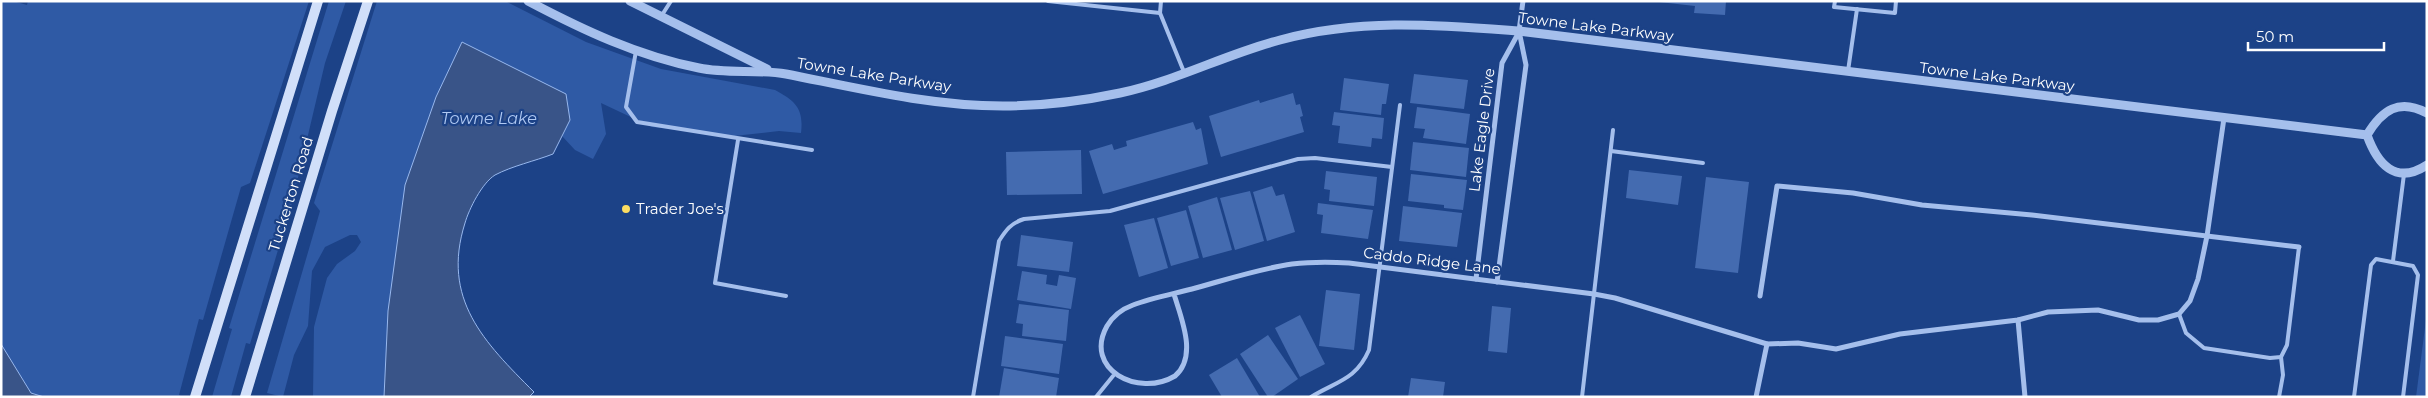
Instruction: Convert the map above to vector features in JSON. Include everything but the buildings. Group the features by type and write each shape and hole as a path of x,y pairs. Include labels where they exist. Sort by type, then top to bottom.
{"main road":[{"path":"197,392 318,1"},
{"name":"Tuckerton Road","path":"245,397 332,111 368,1"}],"street":[{"name":"Towne Lake Parkway","path":"528,1 570,23 636,51 702,69 772,72 922,99 1003,106 1069,101 1122,92 1185,74 1280,40 1348,26 1414,23 1519,31 2367,135"},
{"name":"Towne Lake Parkway","path":"630,1 772,72"},
{"path":"1497,282 1526,65 1519,31 1523,1"},
{"name":"Lake Eagle Drive","path":"1476,279 1502,63 1519,31"},
{"path":"2427,113 2407,105 2397,107 2386,112 2376,121 2367,135 2380,162 2390,170 2404,174 2427,166"},
{"path":"2179,314 2190,301 2198,279 2207,236 2224,118"},
{"path":"1760,296 1776,186 1853,193 1922,205 2032,215 2299,247"},
{"name":"Caddo Ridge Lane","path":"1113,376 1104,361 1102,345 1106,328 1117,314 1133,305 1260,270 1292,264 1323,262 1380,267 1594,294 1615,298 1766,344 1798,343 1836,349 1900,334 2018,320 2048,312 2098,310 2139,320 2158,320 2179,314"},
{"path":"1113,376 1129,387 1144,389 1163,385 1176,375 1186,358 1186,338 1174,294"},
{"path":"2018,320 2025,397"},
{"path":"1756,397 1766,344"}],"lane":[{"path":"661,17 671,1"},
{"path":"1048,1 1160,13"},
{"path":"1161,1 1160,13 1185,74"},
{"path":"1835,1 1834,7 1895,13 1896,1"},
{"path":"1848,72 1857,9"},
{"path":"636,51 626,107 637,122 738,140 812,150"},
{"path":"1311,397 1352,376 1363,364 1370,350 1400,105"},
{"path":"1582,397 1613,130"},
{"path":"738,140 715,284 786,296"},
{"path":"1611,152 1703,163"},
{"path":"973,397 999,242 1005,230 1014,222 1110,211 1298,160 1315,158 1392,166"},
{"path":"2393,261 2404,174"},
{"path":"2280,397 2283,376 2281,357 2287,345 2299,247"},
{"path":"2354,397 2371,265 2376,259 2414,266 2418,276 2404,397"},
{"path":"2179,314 2186,333 2204,348 2270,358 2281,357"},
{"path":"1096,397 1113,376"}],"shaded area":[{"path":"1,1 13,1 27,5 28,1 309,1 250,183 241,187 203,320 199,319 179,395 183,397 44,397 31,393 1,344"},
{"path":"329,1 346,1 325,63 292,203 250,344 246,343 231,397 212,397 232,329 229,328"},
{"path":"377,1 505,1 586,42 661,69 775,90 797,106 801,117 801,133 779,131 734,136 652,127 601,103 606,134 593,159 575,150 562,136 570,120 462,42 388,311 384,397 313,397 314,327 327,278 337,264 355,251 361,242 357,235 350,235 325,247 312,271 308,326 294,355 283,397 267,393 320,211 314,203"},
{"path":"2427,312 2427,397 2416,397"}],"water":[{"name":"Towne Lake","path":"462,42 566,94 570,120 553,154 495,175 485,184 465,223 459,250 459,274 463,297 472,317 484,337 534,392 529,397 384,397 388,311 405,185 436,97"},
{"path":"1,344 31,393 44,397 1,397"}],"place":[{"name":"Trader Joe's","path":"626,209"}]}
